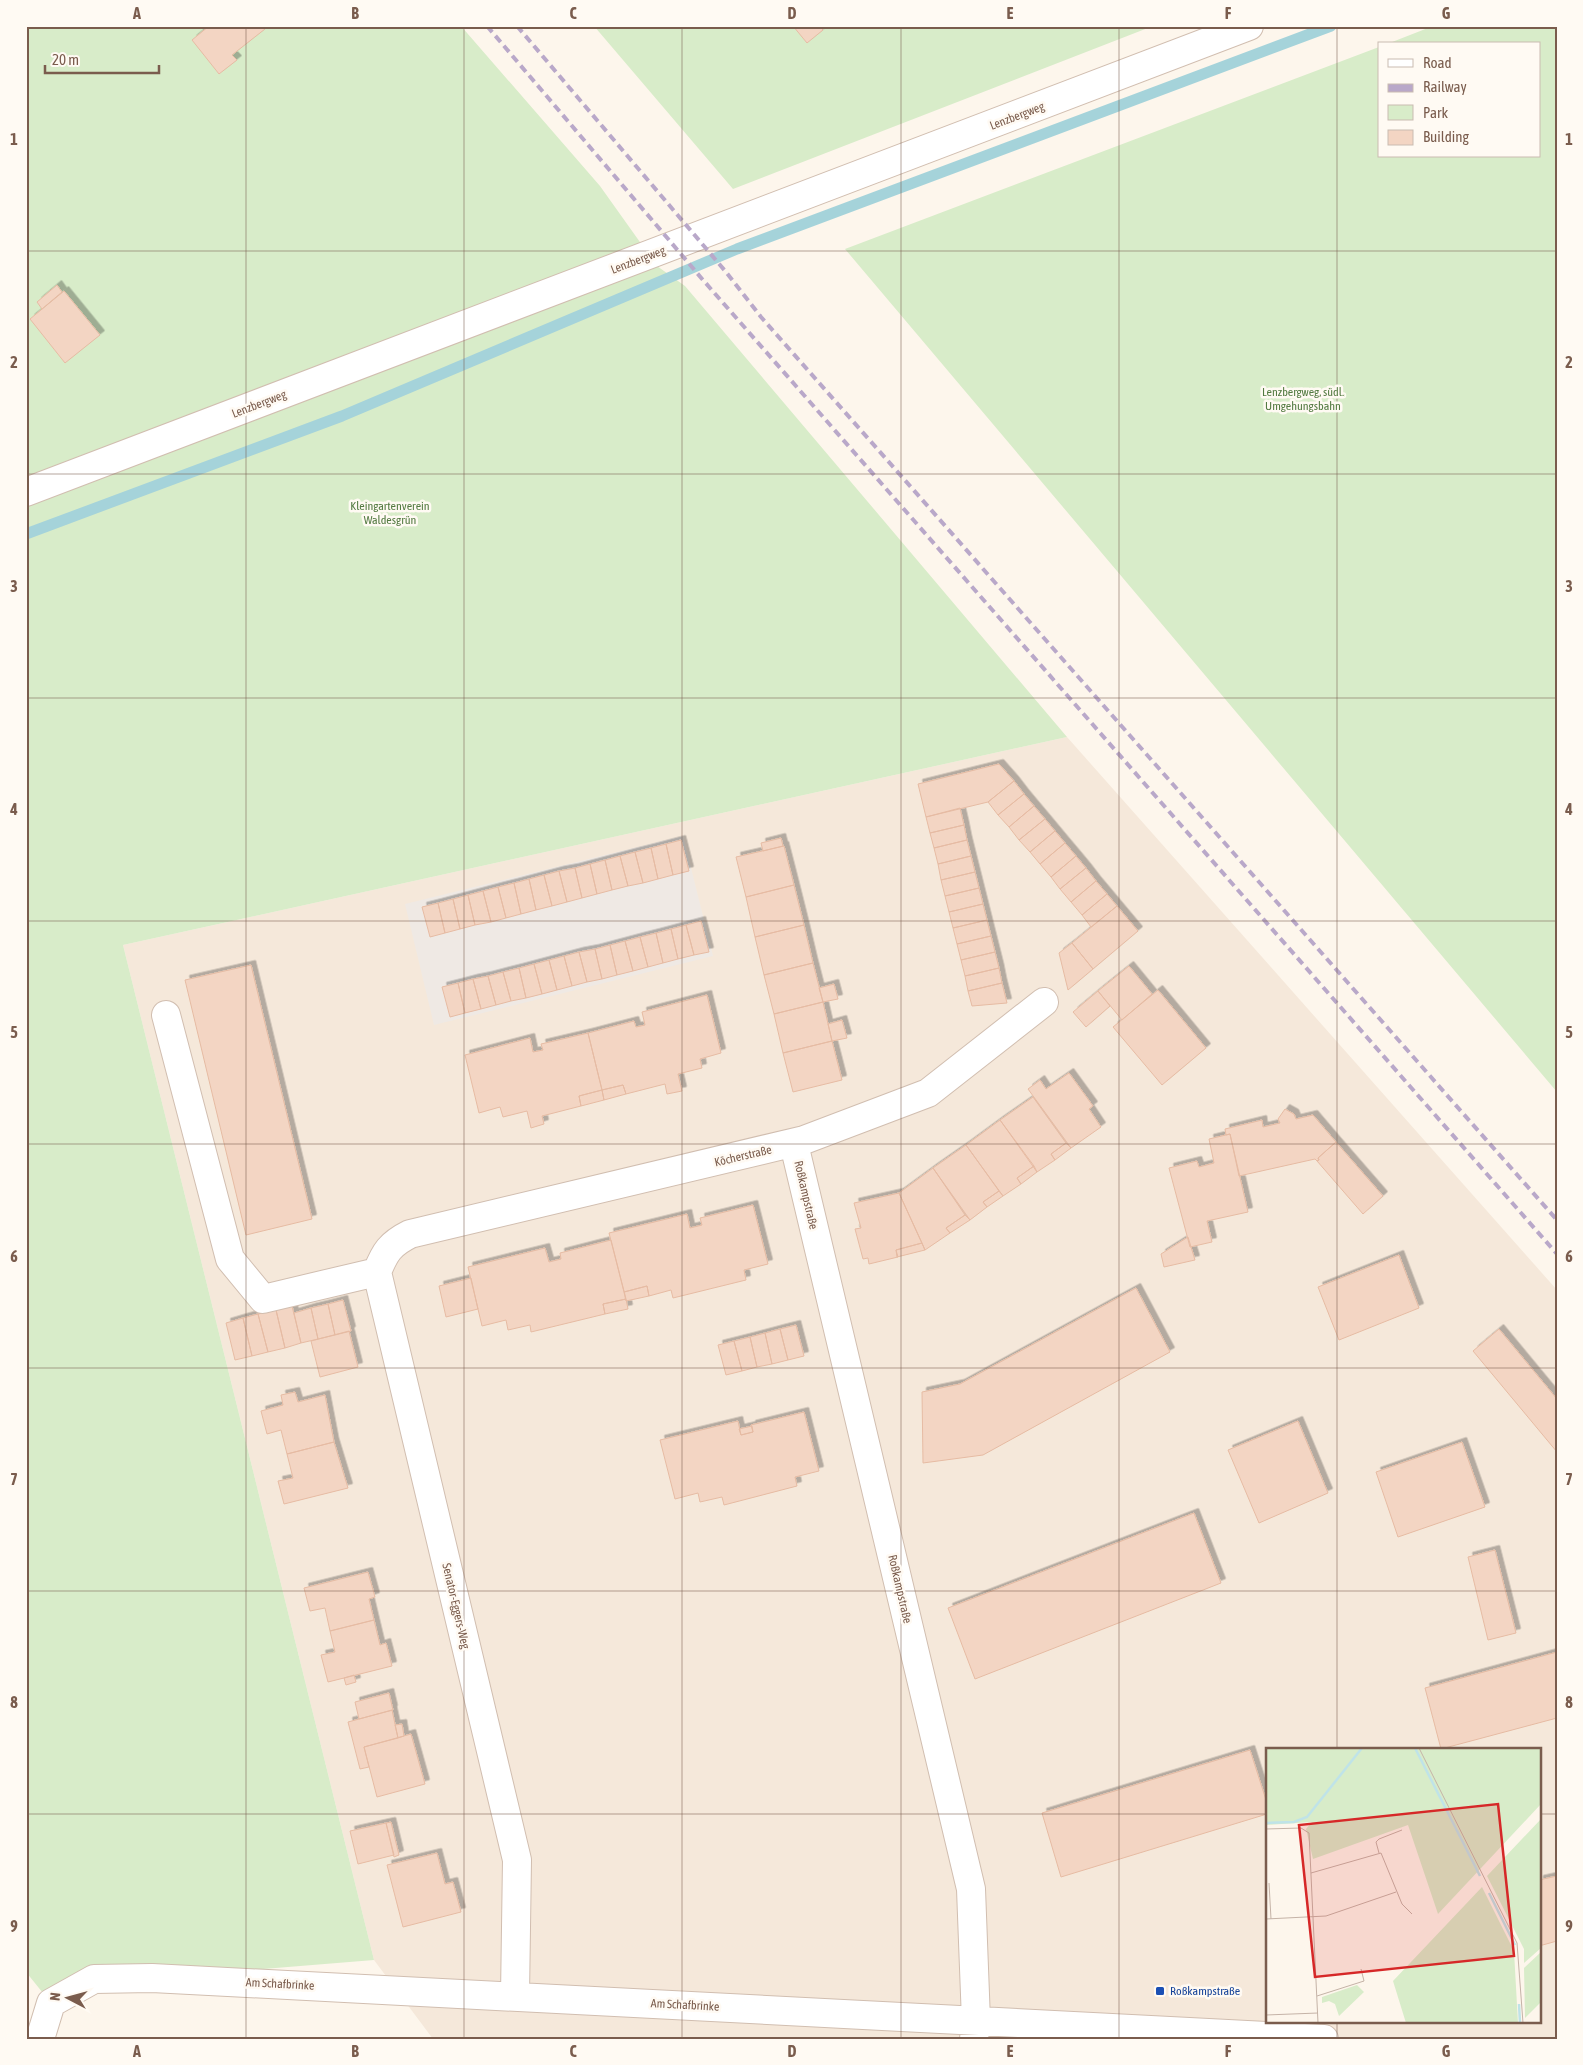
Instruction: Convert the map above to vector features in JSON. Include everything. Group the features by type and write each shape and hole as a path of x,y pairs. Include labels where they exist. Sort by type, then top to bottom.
{"street":[{"name":"Lenzbergweg","path":"26,492 1250,26"},
{"name":"Köcherstraße","path":"377,1272 383,1257 394,1242 410,1234 794,1144 928,1092 1044,1002"},
{"path":"166,1015 230,1259 263,1299 377,1272"},
{"name":"Roßkampstraße","path":"794,1144 971,1889 975,2030"},
{"name":"Senator-Eggers-Weg","path":"377,1272 517,1860 515,1995"},
{"name":"Am Schafbrinke","path":"40,2039 52,2003 94,1979 123,1978 515,1995 975,2030 1157,2028 1324,2039"}],"shaded area":[{"path":"1067,737 1557,1290 1557,2039 433,2039 374,1960 123,945"},
{"path":"683,836 713,956 434,1025 405,904"}],"green space":[{"name":"Kleingartenverein Waldesgrün","path":"26,26 461,26 600,186 657,266 685,286 1067,737 123,945 374,1960 152,1978 51,2003 26,1972"},
{"path":"594,26 1153,26 733,189"},
{"name":"Lenzbergweg, südl. Umgehungsbahn","path":"1433,26 1557,26 1557,1092 845,249 1378,47 1378,158 1540,158 1540,42 1392,42"}],"building":[{"path":"209,26 262,26 265,29 232,55 237,60 219,74 192,40"},
{"path":"793,26 820,26 823,30 807,43"},
{"path":"57,285 62,292 42,309 37,302"},
{"path":"64,291 100,335 65,363 30,319"},
{"path":"999,764 1014,781 988,802 926,817 918,784"},
{"path":"1014,781 1024,794 998,815 988,802"},
{"path":"1024,794 1034,806 1009,827 998,815"},
{"path":"1034,806 1045,819 1019,840 1009,827"},
{"path":"960,808 964,825 930,833 926,817"},
{"path":"1045,819 1055,831 1030,852 1019,840"},
{"path":"964,825 967,840 934,848 930,833"},
{"path":"1055,831 1065,843 1040,864 1030,852"},
{"path":"781,838 783,846 763,851 761,843"},
{"path":"681,840 689,871 673,875 666,844"},
{"path":"967,840 971,856 938,864 934,848"},
{"path":"1065,843 1076,856 1051,877 1040,864"},
{"path":"666,844 673,875 658,879 651,848"},
{"path":"784,846 794,885 746,897 736,857"},
{"path":"651,848 658,879 643,883 635,852"},
{"path":"635,852 643,883 628,886 620,856"},
{"path":"620,856 628,886 612,890 605,860"},
{"path":"971,856 975,872 941,880 938,864"},
{"path":"1076,856 1086,868 1060,889 1051,877"},
{"path":"605,860 612,890 597,894 590,864"},
{"path":"590,864 597,894 582,898 575,868"},
{"path":"575,868 582,898 567,902 559,871"},
{"path":"1086,868 1096,881 1071,902 1060,889"},
{"path":"559,871 567,902 552,906 544,875"},
{"path":"975,872 979,888 945,896 941,880"},
{"path":"544,875 552,906 536,910 529,879"},
{"path":"529,879 536,910 521,914 514,883"},
{"path":"1096,881 1107,894 1082,915 1071,902"},
{"path":"514,883 521,914 506,918 498,887"},
{"path":"794,885 804,925 755,937 746,897"},
{"path":"498,887 506,918 491,922 483,891"},
{"path":"979,888 983,904 949,912 945,896"},
{"path":"483,891 491,922 475,925 468,895"},
{"path":"1107,894 1117,906 1091,927 1082,915"},
{"path":"468,895 475,925 460,929 453,899"},
{"path":"453,899 460,929 445,933 438,903"},
{"path":"438,903 445,933 430,937 422,907"},
{"path":"983,904 987,920 953,928 949,912"},
{"path":"1117,906 1138,931 1093,969 1072,943"},
{"path":"987,920 991,936 957,944 953,928"},
{"path":"701,921 709,952 694,955 686,925"},
{"path":"686,925 694,955 678,959 671,929"},
{"path":"804,925 813,963 764,975 755,937"},
{"path":"671,929 678,959 663,963 656,933"},
{"path":"656,933 663,963 648,967 640,937"},
{"path":"991,936 995,952 961,960 957,944"},
{"path":"640,937 648,967 633,971 625,941"},
{"path":"625,941 633,971 617,975 610,945"},
{"path":"1072,943 1093,969 1068,990 1059,953"},
{"path":"610,945 617,975 602,979 595,949"},
{"path":"595,949 602,979 587,982 579,952"},
{"path":"579,952 587,982 572,986 564,956"},
{"path":"995,952 999,968 965,976 961,960"},
{"path":"564,956 572,986 557,990 549,960"},
{"path":"549,960 557,990 542,994 534,964"},
{"path":"813,963 823,1002 774,1014 764,975"},
{"path":"534,964 542,994 526,998 519,968"},
{"path":"251,965 312,1219 246,1235 185,980"},
{"path":"1129,966 1152,994 1122,1020 1098,991"},
{"path":"519,968 526,998 511,1001 503,972"},
{"path":"999,968 1002,983 968,991 965,976"},
{"path":"503,972 511,1001 496,1005 488,976"},
{"path":"488,976 496,1005 481,1009 473,979"},
{"path":"473,979 481,1009 465,1013 458,983"},
{"path":"458,983 465,1013 450,1017 442,987"},
{"path":"1002,983 1007,1003 972,1006 968,991"},
{"path":"834,984 838,999 823,1002 819,988"},
{"path":"1158,990 1206,1048 1162,1085 1113,1027"},
{"path":"1098,991 1110,1006 1086,1027 1073,1012"},
{"path":"707,995 721,1053 700,1059 702,1068 678,1074 682,1091 667,1094 665,1084 626,1094 623,1085 602,1090 588,1033 634,1021 636,1027 645,1025 642,1012"},
{"path":"823,1002 832,1041 783,1053 774,1014"},
{"path":"842,1020 847,1038 832,1041 828,1024"},
{"path":"588,1033 602,1090 579,1096 581,1106 542,1116 544,1124 531,1128 527,1111 503,1117 500,1107 479,1113 465,1055 530,1038 533,1052 543,1050 541,1044"},
{"path":"832,1041 842,1080 793,1092 783,1053"},
{"path":"1069,1073 1093,1106 1089,1109 1101,1127 1071,1148 1028,1089 1040,1080 1046,1089"},
{"path":"623,1085 626,1094 604,1100 602,1090"},
{"path":"602,1090 604,1100 581,1106 579,1096"},
{"path":"1033,1097 1066,1143 1051,1154 1055,1160 1037,1172 1000,1120"},
{"path":"1285,1109 1294,1114 1296,1119 1313,1115 1336,1142 1317,1161 1315,1159 1239,1176 1230,1134 1226,1135 1225,1129 1262,1120 1263,1127 1280,1123 1278,1119"},
{"path":"1000,1120 1034,1166 1017,1178 1021,1184 1003,1196 966,1145"},
{"path":"1230,1134 1248,1212 1207,1221 1212,1242 1190,1247 1169,1168 1197,1161 1199,1167 1214,1163 1209,1139"},
{"path":"1336,1142 1383,1196 1363,1214 1317,1161"},
{"path":"1066,1143 1071,1148 1055,1160 1051,1154"},
{"path":"966,1145 999,1191 983,1202 987,1207 970,1220 933,1168"},
{"path":"1034,1166 1037,1172 1021,1184 1017,1178"},
{"path":"933,1168 965,1215 946,1228 950,1233 925,1250 899,1193"},
{"path":"999,1191 1003,1196 987,1207 983,1202"},
{"path":"899,1193 922,1243 896,1250 898,1257 869,1264 868,1258 863,1259 855,1229 861,1228 854,1203"},
{"path":"753,1205 768,1264 744,1270 746,1280 673,1298 671,1290 649,1296 647,1286 624,1292 609,1233 687,1214 690,1228 702,1225 700,1218"},
{"path":"965,1215 970,1220 950,1233 946,1228"},
{"path":"1188,1237 1195,1260 1164,1267 1161,1254"},
{"path":"611,1240 626,1299 603,1304 605,1314 531,1332 530,1325 508,1330 506,1320 482,1326 468,1267 545,1248 549,1262 561,1259 560,1253"},
{"path":"922,1243 925,1250 897,1257 896,1250"},
{"path":"1399,1255 1419,1308 1339,1340 1318,1287"},
{"path":"471,1278 478,1309 446,1317 439,1286"},
{"path":"647,1286 649,1296 626,1301 624,1292"},
{"path":"1136,1288 1170,1352 983,1455 923,1463 922,1392 960,1384"},
{"path":"626,1299 628,1309 605,1314 603,1304"},
{"path":"343,1300 351,1331 335,1335 328,1304"},
{"path":"328,1304 335,1335 318,1339 311,1308"},
{"path":"292,1306 301,1343 285,1348 276,1310"},
{"path":"311,1308 318,1339 301,1343 294,1313"},
{"path":"276,1310 285,1348 268,1352 258,1314"},
{"path":"258,1314 268,1352 252,1356 243,1318"},
{"path":"243,1318 252,1356 235,1360 226,1323"},
{"path":"796,1325 804,1356 788,1360 780,1329"},
{"path":"780,1329 788,1360 772,1364 765,1333"},
{"path":"1499,1329 1557,1399 1557,1452 1473,1351"},
{"path":"349,1331 358,1367 320,1377 311,1341"},
{"path":"765,1333 772,1364 757,1367 750,1337"},
{"path":"750,1337 757,1367 742,1371 734,1341"},
{"path":"734,1341 742,1371 726,1375 718,1345"},
{"path":"295,1392 298,1402 325,1395 334,1442 287,1454 281,1430 267,1434 261,1411 283,1405 281,1395"},
{"path":"804,1412 819,1471 795,1477 797,1486 724,1505 722,1497 700,1502 698,1493 675,1499 660,1440 738,1421 741,1435 753,1432 751,1425"},
{"path":"1298,1421 1328,1493 1259,1523 1228,1450"},
{"path":"752,1426 753,1432 741,1435 739,1429"},
{"path":"334,1442 348,1488 284,1504 278,1481 293,1478 287,1454"},
{"path":"1462,1442 1485,1507 1398,1537 1376,1472"},
{"path":"1194,1513 1221,1583 975,1679 948,1608"},
{"path":"1495,1550 1516,1633 1488,1640 1468,1557"},
{"path":"368,1572 375,1597 369,1599 374,1620 330,1631 325,1608 310,1611 304,1588"},
{"path":"374,1620 380,1645 386,1643 392,1666 328,1682 321,1655 335,1652 330,1631"},
{"path":"1557,1652 1557,1718 1441,1748 1425,1688"},
{"path":"354,1675 356,1682 346,1685 344,1678"},
{"path":"389,1693 393,1710 359,1719 355,1702"},
{"path":"392,1710 398,1738 364,1747 369,1767 360,1769 348,1722"},
{"path":"402,1724 404,1736 398,1738 395,1725"},
{"path":"411,1734 425,1784 377,1797 364,1747"},
{"path":"1250,1750 1266,1800 1266,1814 1061,1877 1042,1813"},
{"path":"391,1822 399,1855 394,1857 386,1823"},
{"path":"386,1823 394,1855 358,1864 350,1831"},
{"path":"437,1853 445,1884 453,1882 461,1912 403,1927 387,1865"},
{"path":"1557,1876 1557,1941 1540,1946 1540,1880"}],"waterway":[{"path":"26,534 342,416 737,249 1331,26"}],"railway":[{"path":"487,26 703,280 1557,1254"},
{"path":"517,26 726,272 761,317 1557,1220"}],"place":[{"name":"Roßkampstraße","path":"1160,1991"}]}
